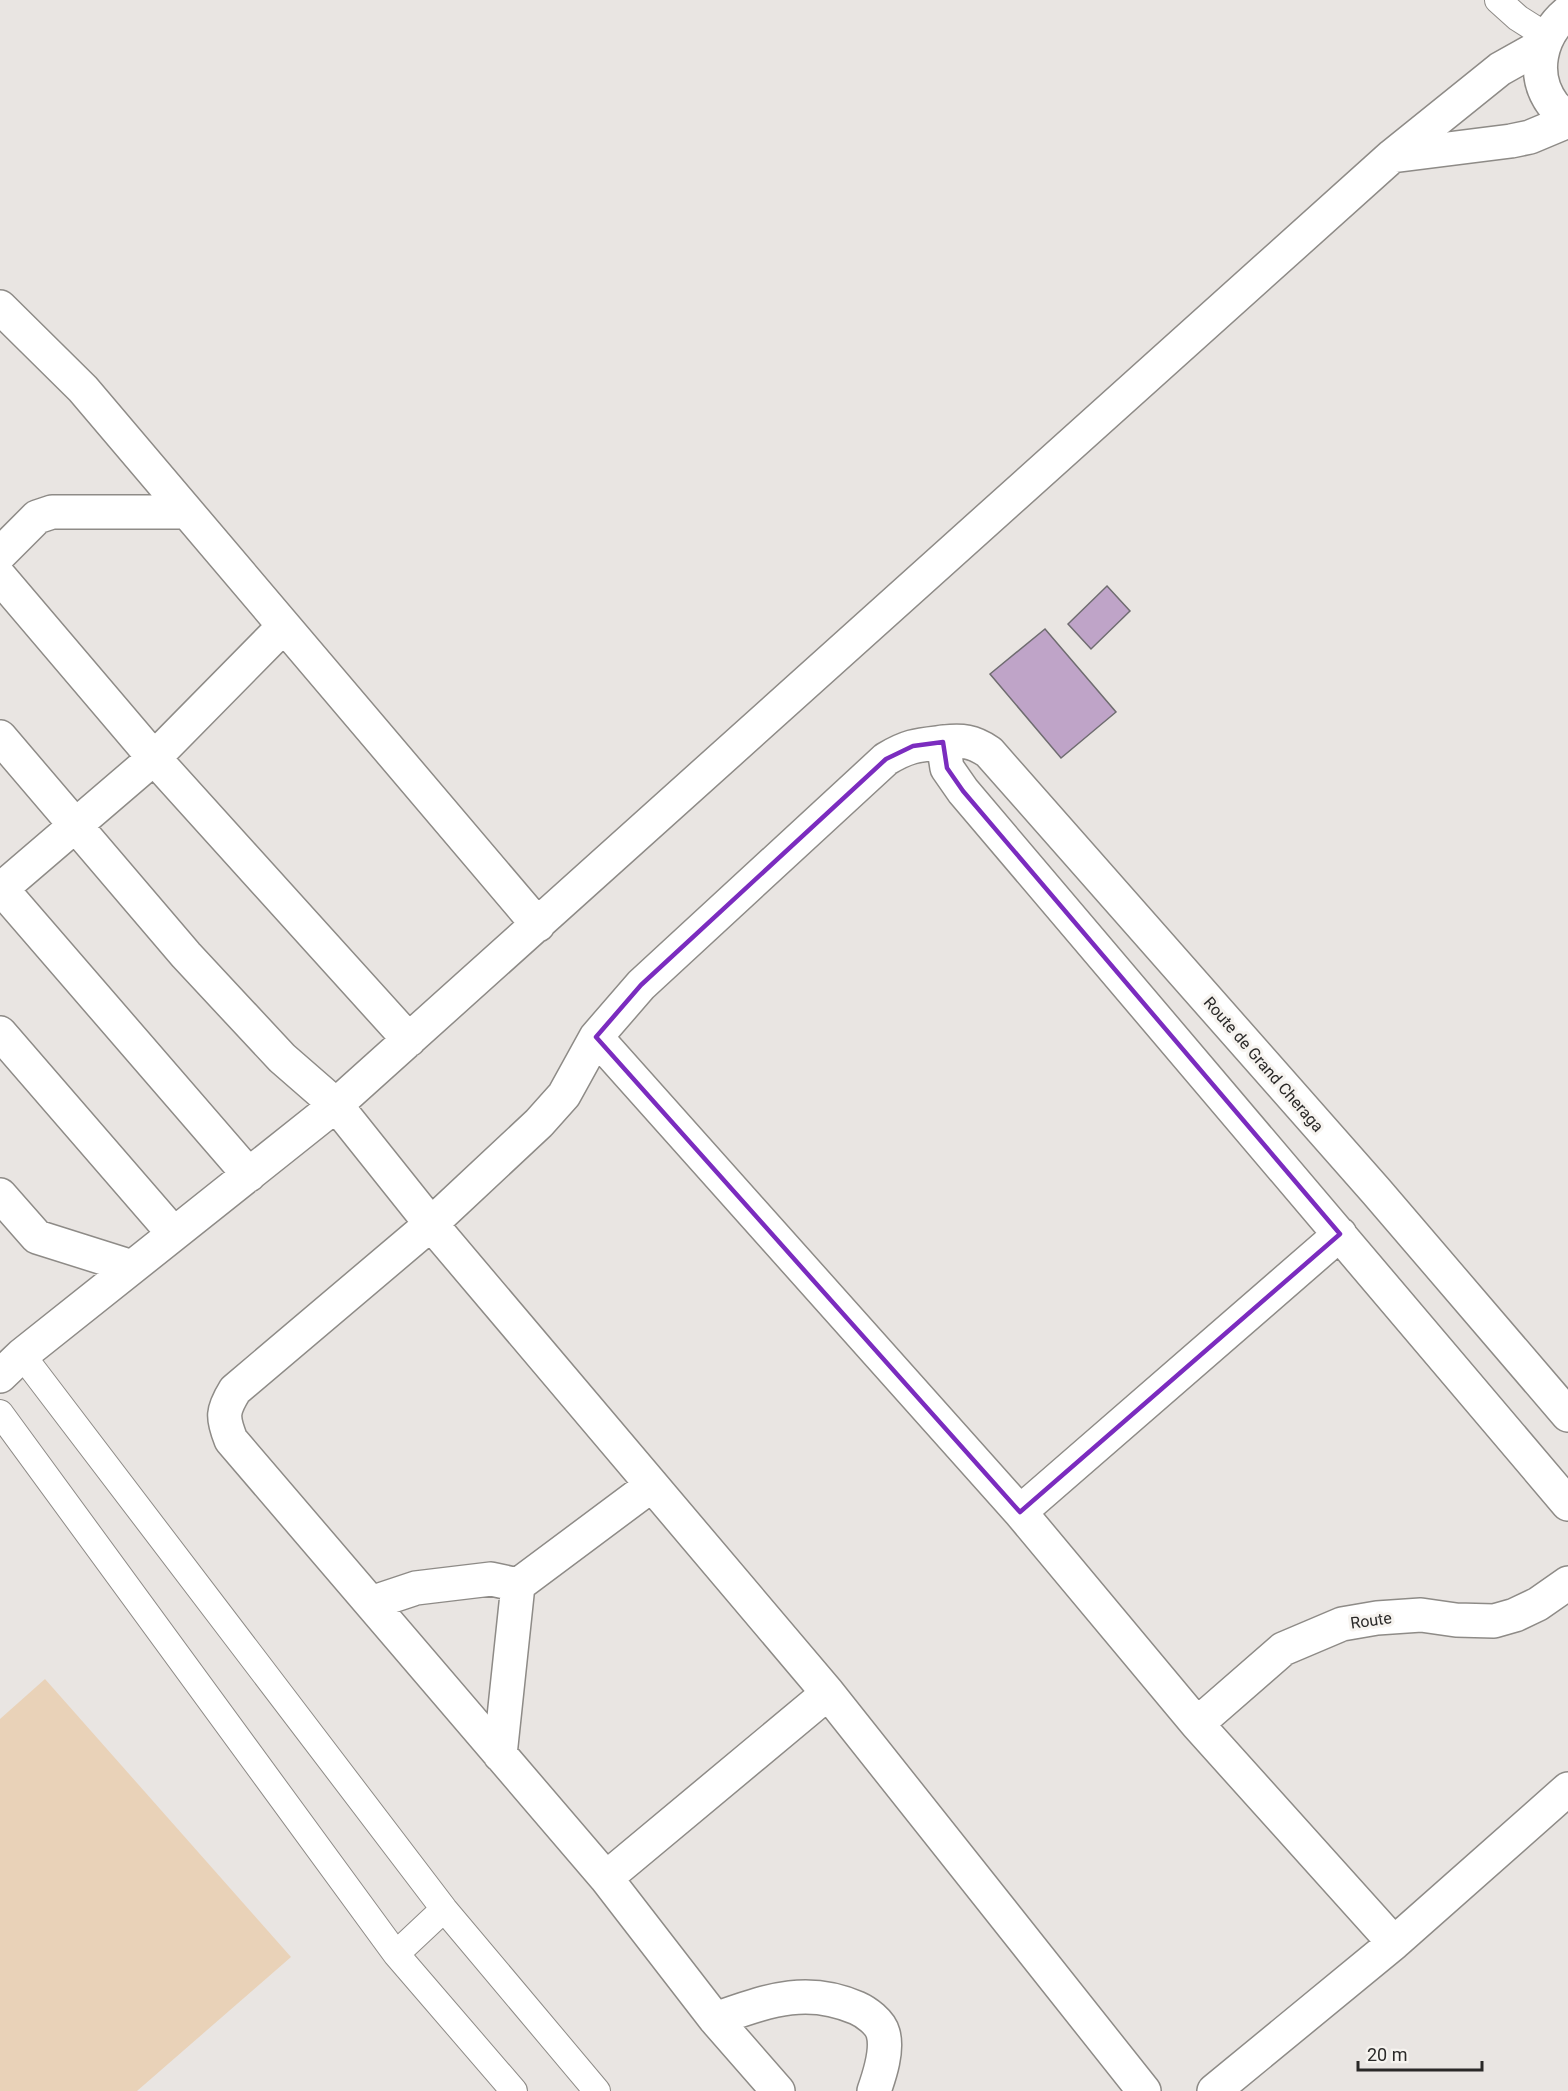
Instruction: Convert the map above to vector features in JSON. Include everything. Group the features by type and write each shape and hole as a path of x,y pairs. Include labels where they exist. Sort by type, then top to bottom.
{"street":[{"path":"1392,156 1511,141 1530,136 1568,120 1554,105 1544,87 1540,66 1553,31"},
{"path":"11,1366 336,1105 1392,156 1500,69 1553,31"},
{"path":"0,307 83,389 538,925"},
{"path":"0,554 37,517 52,512 187,512"},
{"path":"0,578 154,758 409,1040"},
{"path":"249,1175 0,888 154,758 284,626"},
{"path":"0,737 186,955 282,1058 336,1105 431,1224 828,1693 1144,2091"},
{"name":"Route de Grand Cheraga","path":"778,2091 715,2019 606,1878 231,1440 224,1422 226,1404 235,1390 486,1175 564,1095 596,1037 641,985 886,759 899,751 927,742 967,741 989,752 1376,1191 1568,1415"},
{"path":"943,742 947,768 963,791 1568,1503"},
{"path":"0,1033 174,1234"},
{"path":"596,1037 1020,1512 1197,1724 1394,1943"},
{"path":"0,1195 37,1237 132,1267"},
{"path":"1020,1512 1340,1234"},
{"path":"500,1755 518,1585 652,1485"},
{"path":"371,1603 427,1586 492,1579 518,1585"},
{"name":"Route","path":"1197,1724 1283,1649 1342,1624 1377,1617 1421,1615 1456,1620 1494,1621 1515,1615 1538,1604 1568,1583"},
{"path":"606,1878 828,1693"},
{"path":"1214,2091 1394,1943 1568,1789"},
{"path":"715,2019 765,2002 807,1995 842,2002 867,2013 883,2031 883,2063 874,2091"}],"lane":[{"path":"1498,0 1518,18 1553,31"},
{"path":"11,1366 444,1909 597,2091"},
{"path":"0,1413 396,1954 514,2091"},
{"path":"396,1954 444,1909"}],"highlighted area":[{"path":"943,742 947,768 963,791 1340,1234 1020,1512 596,1037 641,985 886,759 913,746"}],"shaded area":[{"path":"45,1679 291,1957 137,2091 0,2091 0,1719"}],"building":[{"path":"1107,586 1130,611 1091,649 1068,624"},
{"path":"1045,629 1116,712 1061,758 990,674"}]}
